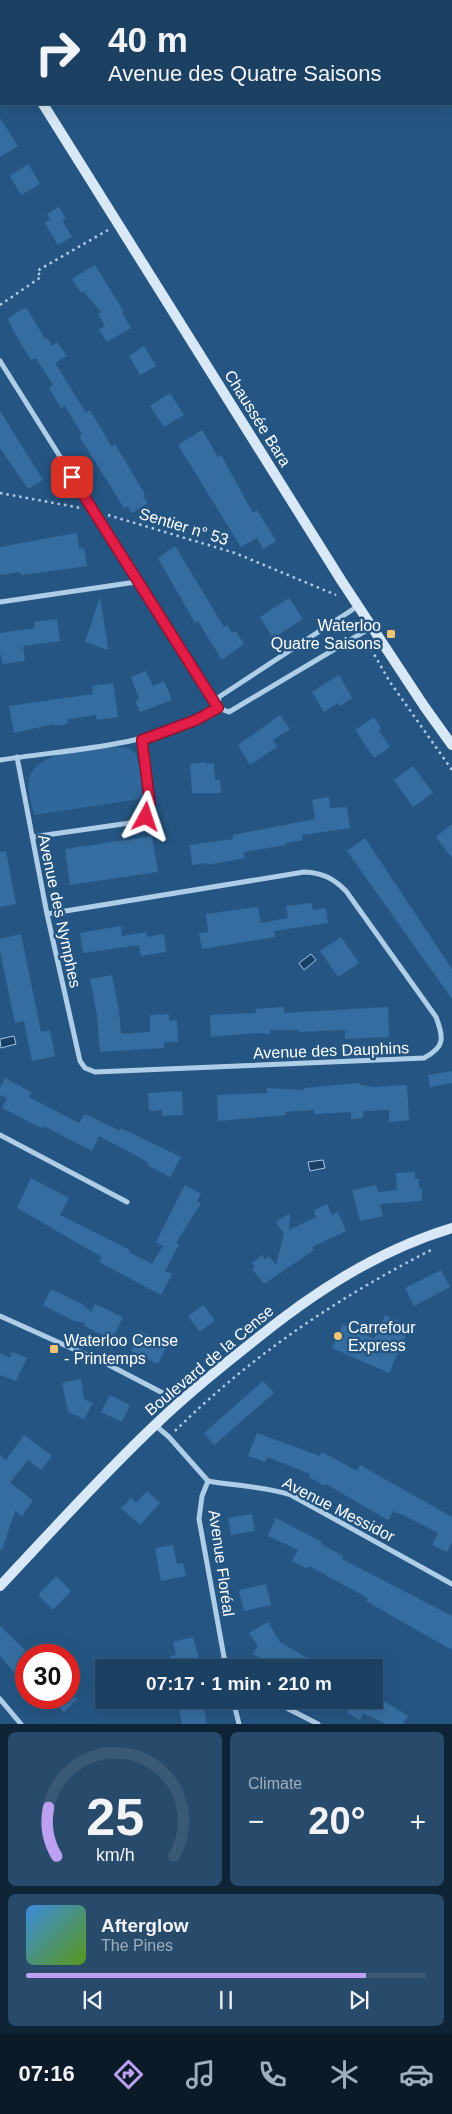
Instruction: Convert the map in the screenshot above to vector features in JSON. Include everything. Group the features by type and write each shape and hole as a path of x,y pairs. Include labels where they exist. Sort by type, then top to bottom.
{"main road":[{"name":"Chaussée Bara","path":"44,105 120,223 357,604 452,745"},
{"name":"Boulevard de la Cense","path":"0,1586 154,1425 289,1312 377,1257 426,1236 452,1228"}],"street":[{"path":"0,361 136,582 218,708 229,712 372,627"},
{"path":"0,602 136,582"},
{"path":"218,708 219,697 357,604"},
{"path":"0,760 142,740 196,720 218,708"},
{"path":"32,837 138,822 146,817 150,804 142,740"},
{"name":"Avenue des Nymphes","path":"17,757 47,914 80,1061 85,1068"},
{"name":"Avenue des Dauphins","path":"47,914 304,872 320,872 335,880 346,891 436,1017 442,1043 435,1052 424,1058 95,1072 85,1068"},
{"path":"0,1135 127,1202"},
{"path":"0,1316 109,1365 180,1402"},
{"path":"154,1425 169,1437 208,1480"},
{"name":"Avenue Messidor","path":"208,1480 233,1486 273,1489 291,1495 452,1584"},
{"name":"Avenue Floréal","path":"208,1480 202,1496 199,1519 224,1659"},
{"path":"0,1699 21,1724"},
{"path":"235,1709 238,1724"},
{"path":"289,1709 318,1724"}],"path":[{"path":"0,305 41,277 37,271 120,223"},
{"name":"Sentier n° 53","path":"0,493 93,510 234,553 357,604"},
{"path":"169,1437 207,1400 280,1340 374,1279 435,1248"}],"shaded area":[{"path":"119,747 130,749 136,754 146,798 34,815 29,793 29,780 33,770 41,762 81,750"},
{"path":"311,954 316,960 304,970 299,963"},
{"path":"14,1036 16,1044 1,1048 0,1039"},
{"path":"323,1160 325,1168 310,1171 308,1162"}],"building":[{"path":"0,118 18,146 0,157"},
{"path":"28,164 40,184 21,195 10,176"},
{"path":"59,207 66,219 62,220 72,237 58,245 45,223 50,220 47,214"},
{"path":"95,265 124,312 122,313 131,328 107,342 99,330 105,326 98,314 101,312 83,291 81,293 72,279"},
{"path":"26,307 45,339 47,338 52,346 57,342 67,356 55,363 86,413 90,410 112,447 115,444 145,494 143,496 148,503 132,513 128,506 124,508 79,436 82,434 65,406 61,408 49,388 53,385 36,358 31,360 13,330 8,318"},
{"path":"144,346 156,366 140,375 129,356"},
{"path":"170,393 184,415 164,427 150,406"},
{"path":"0,411 43,480 28,489 0,448"},
{"path":"202,430 218,457 221,455 253,513 257,510 276,541 263,549 257,538 241,547 178,445"},
{"path":"77,533 79,549 84,548 87,566 21,575 20,572 0,575 0,547"},
{"path":"175,546 224,627 227,625 232,633 236,631 244,644 222,660 198,621 195,623 158,558"},
{"path":"100,597 106,634 108,650 85,642"},
{"path":"289,598 303,619 273,638 260,617"},
{"path":"57,619 60,641 23,646 25,661 3,664 0,652 0,633 35,628 34,622"},
{"path":"146,671 153,686 164,681 172,700 140,712 135,701 139,699 131,677"},
{"path":"339,675 352,698 340,706 338,703 324,712 312,692"},
{"path":"113,683 118,717 97,720 96,715 67,719 68,724 54,726 54,724 14,733 9,706 93,694 92,686"},
{"path":"280,715 290,729 273,740 277,747 250,765 238,745"},
{"path":"374,717 381,728 379,731 390,747 374,758 355,730"},
{"path":"206,762 206,764 214,763 215,780 220,780 221,793 192,793 190,764"},
{"path":"413,766 433,793 413,807 394,780"},
{"path":"329,797 330,808 347,807 350,828 302,835 303,840 285,843 286,845 244,852 245,858 207,865 206,863 192,865 190,845 233,839 233,835 315,819 312,800"},
{"path":"452,824 452,858 436,837"},
{"path":"152,836 158,872 70,885 65,849"},
{"path":"365,838 452,969 452,999 347,851"},
{"path":"6,851 16,904 0,907 0,852"},
{"path":"312,903 313,910 326,908 328,923 274,931 275,937 202,949 199,933 208,932 206,914 258,907 261,923 288,918 286,906"},
{"path":"121,926 122,936 146,932 147,937 164,934 166,952 141,956 139,945 83,953 80,933"},
{"path":"21,934 41,1032 50,1030 55,1056 32,1061 24,1021 15,1023 0,951 0,939"},
{"path":"341,937 359,963 338,977 320,951"},
{"path":"112,975 121,1034 150,1032 150,1015 169,1014 169,1021 177,1020 178,1042 164,1042 164,1048 100,1052 97,1015 90,979"},
{"path":"284,1007 284,1013 388,1007 389,1037 345,1039 345,1030 299,1032 299,1030 270,1030 270,1034 257,1033 211,1037 210,1015 256,1013 255,1009"},
{"path":"452,1071 452,1083 430,1087 428,1075"},
{"path":"5,1078 31,1092 29,1097 79,1123 85,1114 120,1131 121,1128 181,1157 170,1177 147,1165 148,1162 99,1136 92,1151 44,1126 43,1129 2,1108 7,1098 0,1095 0,1088"},
{"path":"360,1083 360,1085 373,1087 407,1085 409,1120 389,1122 389,1110 363,1111 363,1118 351,1119 351,1112 314,1114 314,1110 285,1112 286,1115 218,1121 217,1095 267,1093 267,1088 304,1090 304,1088"},
{"path":"182,1091 183,1115 162,1116 162,1110 149,1111 148,1093"},
{"path":"415,1172 415,1179 419,1179 419,1189 422,1188 422,1201 380,1204 383,1216 360,1221 352,1190 376,1185 378,1192 397,1190 396,1173"},
{"path":"31,1178 69,1198 60,1215 130,1250 129,1252 152,1264 163,1246 156,1242 185,1185 201,1194 197,1201 201,1203 176,1243 179,1245 165,1271 172,1274 161,1295 99,1262 102,1257 17,1208"},
{"path":"327,1204 332,1215 338,1212 346,1231 312,1247 314,1250 264,1284 252,1269 255,1267 252,1263 262,1255 265,1259 269,1256 276,1265 284,1234 276,1222 290,1213 289,1230 316,1217 314,1210"},
{"path":"441,1270 450,1287 414,1306 405,1288"},
{"path":"51,1289 82,1304 91,1312 95,1304 123,1317 112,1340 84,1326 85,1323 74,1321 43,1305"},
{"path":"203,1305 215,1320 200,1332 188,1316"},
{"path":"385,1315 410,1326 389,1373 332,1348 343,1324 374,1339"},
{"path":"141,1331 167,1345 158,1364 131,1351"},
{"path":"12,1352 27,1358 16,1381 0,1375 0,1353 10,1358"},
{"path":"81,1379 84,1399 93,1403 84,1419 68,1412 62,1383"},
{"path":"263,1381 274,1393 214,1445 204,1433"},
{"path":"110,1395 130,1405 122,1422 101,1412"},
{"path":"257,1433 320,1456 322,1452 357,1471 360,1465 452,1517 452,1542 447,1552 432,1545 438,1533 409,1518 393,1511 388,1520 326,1484 325,1486 309,1477 310,1474 267,1457 265,1462 248,1456"},
{"path":"24,1435 52,1456 41,1470 28,1460 10,1483 33,1500 22,1516 15,1511 2,1550 0,1549 0,1455 6,1460"},
{"path":"147,1491 160,1503 140,1525 121,1508 131,1498 136,1503"},
{"path":"252,1514 255,1531 231,1535 228,1518"},
{"path":"276,1518 322,1542 321,1544 343,1556 342,1559 452,1616 452,1650 366,1601 368,1598 309,1566 307,1569 292,1561 298,1550 268,1536"},
{"path":"173,1545 177,1564 183,1563 186,1576 161,1581 155,1548"},
{"path":"56,1576 71,1591 53,1610 38,1595"},
{"path":"266,1584 271,1605 244,1611 239,1590"},
{"path":"268,1622 280,1642 309,1659 261,1659 253,1654 258,1646 249,1633"},
{"path":"0,1626 19,1644 15,1644 15,1673 0,1656"},
{"path":"193,1637 199,1659 171,1659 170,1656 176,1655 173,1642"},
{"path":"383,1701 408,1716 403,1724 385,1724 363,1713 360,1720 347,1713 349,1709 383,1709"},
{"path":"179,1709 204,1709 207,1724 182,1724"}],"place":[{"name":"Waterloo Quatre Saisons","path":"391,634"},
{"name":"Carrefour Express","path":"338,1336"},
{"name":"Waterloo Cense - Printemps","path":"54,1349"}],"route":[{"path":"72,477 136,582 218,708 196,720 142,740 150,804 146,817"}]}
